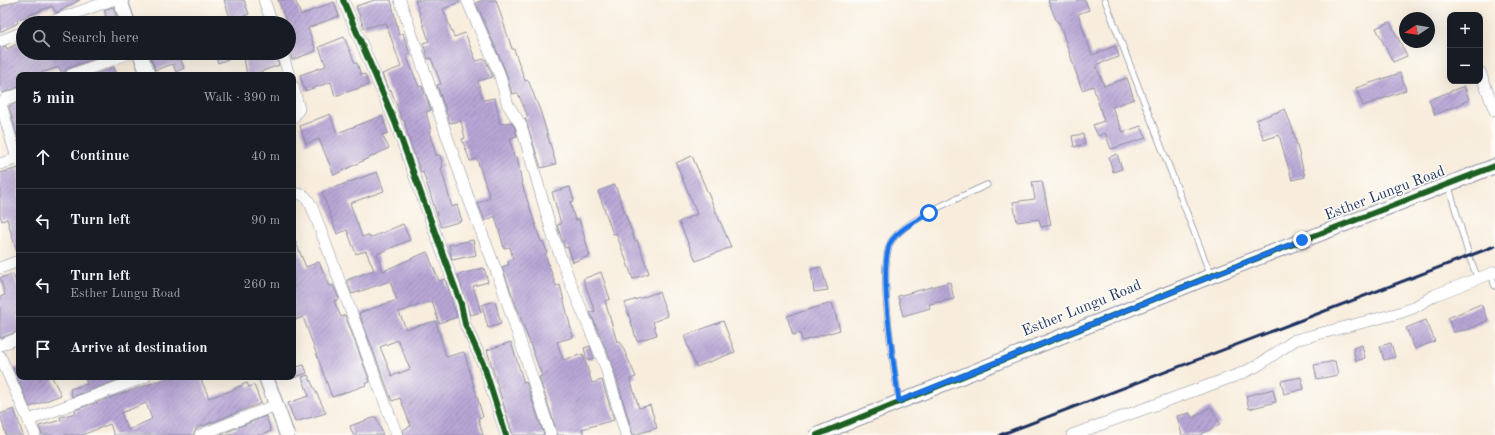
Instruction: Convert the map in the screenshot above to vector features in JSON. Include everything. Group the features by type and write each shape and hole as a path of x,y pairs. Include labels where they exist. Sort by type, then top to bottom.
{"street":[{"path":"67,16 112,0"},
{"path":"120,0 126,16"},
{"path":"264,0 270,16"},
{"path":"343,0 395,122 461,304 465,324 484,366 506,435"},
{"path":"400,0 468,197 499,276 551,435"},
{"path":"468,0 499,73 508,105 521,125 553,236 570,282 605,365 626,435"},
{"path":"0,41 16,35"},
{"path":"78,72 111,60"},
{"path":"143,60 147,72"},
{"path":"284,60 288,72"},
{"path":"1483,80 1495,111"},
{"path":"16,95 6,99 1,104 16,153"},
{"path":"296,97 299,108 296,113"},
{"path":"0,164 16,160"},
{"name":"Esther Lungu Road","path":"817,435 1211,276 1495,166"},
{"path":"296,194 300,193 307,197 312,207 397,435"},
{"path":"0,268 16,262"},
{"path":"1072,435 1240,374 1257,366 1295,340 1399,313 1413,308 1435,295 1493,273"},
{"path":"0,345 16,339"},
{"path":"0,356 35,435"},
{"path":"29,420 137,380"},
{"path":"267,380 287,435"},
{"path":"200,435 276,405"}],"lane":[{"path":"1105,0 1211,276"},
{"path":"1448,183 1469,256 1478,279"},
{"path":"899,401 893,360 885,265 891,241 905,227 929,213 987,185"},
{"path":"1493,273 1495,286"}],"building":[{"path":"19,0 80,0 56,13 52,6 27,16 16,16 16,24 0,32 0,7"},
{"path":"224,0 244,0 249,14 244,16 230,16"},
{"path":"278,0 295,0 301,15 334,2 339,16 308,28 316,51 296,58 296,16 284,16"},
{"path":"375,0 391,0 399,35 403,33 410,54 406,55 419,87 422,86 431,110 426,112 431,131 429,131 436,155 440,155 443,167 441,168 452,207 457,205 462,221 441,227 423,172 421,173 409,139 404,120 402,120 391,90 389,91 382,74 401,67 386,23 364,28 356,6"},
{"path":"415,0 460,0 460,2 443,9 454,37 465,33 476,61 485,59 493,77 478,81 483,100 495,98 500,124 511,122 515,128 517,136 510,138 514,157 517,157 522,184 541,242 543,241 547,253 545,254 556,286 560,285 573,337 557,342 563,360 583,354 592,383 602,380 614,420 582,429 584,435 558,435 539,377 542,376 502,267 509,265 508,261 513,259 510,247 504,248 495,216 485,221 478,203 490,198 477,159 470,161 462,139 465,138 461,121 450,123 437,85 441,84 431,58 428,59 423,43 429,41"},
{"path":"483,0 496,0 512,49 514,49 525,81 528,80 541,113 556,164 541,168 525,118 528,117 518,93 512,94 505,70 476,3"},
{"path":"1048,0 1085,0 1089,10 1078,14 1092,55 1115,46 1119,57 1096,65 1104,86 1127,78 1134,99 1112,107 1123,132 1141,126 1146,138 1111,149 1105,133 1098,136 1093,125 1104,121 1093,86 1082,90 1059,22 1057,22"},
{"path":"113,7 116,16 106,16 104,10"},
{"path":"1390,22 1399,40 1399,48 1403,48 1407,56 1393,62 1376,28"},
{"path":"344,37 355,63 357,63 361,75 365,74 368,85 335,96 331,82 305,91 300,75 326,66 319,47"},
{"path":"16,44 16,60 90,60 69,68 64,72 61,72 59,67 43,72 16,72 16,88 2,93 0,89 0,48 6,46 7,49"},
{"path":"152,60 181,60 184,68 176,72 173,64 155,70"},
{"path":"217,60 226,60 218,63"},
{"path":"244,60 277,60 279,65 260,72 246,72"},
{"path":"114,67 116,72 100,72"},
{"path":"1400,73 1406,90 1363,106 1356,88"},
{"path":"1464,86 1469,100 1435,115 1429,100"},
{"path":"16,103 16,132 9,106"},
{"path":"1285,109 1293,130 1305,177 1292,180 1279,135 1264,140 1256,120"},
{"path":"330,114 337,133 382,116 388,133 382,135 389,148 334,175 319,139 306,144 300,126"},
{"path":"1083,134 1085,144 1074,147 1072,136"},
{"path":"1117,154 1122,169 1113,172 1109,157"},
{"path":"692,156 731,247 696,261 679,222 697,214 676,163"},
{"path":"16,169 16,249 7,219 2,221 0,215 0,173"},
{"path":"377,172 384,191 350,203 362,237 368,235 370,238 403,224 410,240 377,254 383,271 427,252 439,281 445,279 457,317 439,323 432,301 399,312 406,329 436,321 446,357 464,352 483,417 478,418 483,435 404,435 403,430 411,426 400,398 392,401 359,313 397,300 390,281 352,294 347,280 374,270 366,251 356,254 347,230 337,234 322,192","holes":["398,340 410,369 392,376 380,347"]},
{"path":"1042,181 1051,225 1041,227 1039,219 1017,222 1013,202 1035,199 1032,182"},
{"path":"615,185 635,241 637,240 649,273 633,279 616,233 613,234 598,191"},
{"path":"570,187 574,201 570,202 575,220 579,219 590,256 573,262 568,247 565,248 557,225 561,224 552,192"},
{"path":"473,240 476,255 452,260 449,245"},
{"path":"296,243 306,267 319,262 329,286 333,285 339,299 334,301 341,317 345,315 370,382 365,384 366,385 332,397 303,317 296,320"},
{"path":"821,267 828,290 814,292 811,269"},
{"path":"484,268 488,282 473,286 481,312 470,315 458,275"},
{"path":"601,272 610,299 605,301 617,342 620,341 636,377 630,379 639,408 650,405 657,428 633,435 612,363 590,312 595,311 583,279"},
{"path":"13,274 16,282 16,332 0,338 0,297 5,295 0,278"},
{"path":"950,282 954,299 929,304 930,308 903,316 898,296"},
{"path":"659,292 668,316 653,322 657,335 637,341 625,303"},
{"path":"495,301 501,324 488,328 482,305"},
{"path":"832,303 840,330 802,341 800,333 793,335 787,316"},
{"path":"1481,304 1488,320 1470,329 1453,332 1448,318"},
{"path":"1426,320 1435,341 1415,349 1406,328"},
{"path":"723,321 735,352 696,367 684,336"},
{"path":"511,342 524,383 526,382 544,435 513,435 487,350"},
{"path":"1391,343 1395,357 1384,360 1380,346"},
{"path":"1362,345 1365,358 1356,361 1353,348"},
{"path":"590,346 594,358 587,360 584,348"},
{"path":"1335,361 1338,375 1317,379 1314,365"},
{"path":"304,365 307,373 296,377 296,367"},
{"path":"16,368 16,376 13,369"},
{"path":"308,375 326,413 295,422 288,403 309,396 302,377"},
{"path":"1301,377 1304,389 1284,394 1281,381"},
{"path":"18,380 54,380 61,395 30,407"},
{"path":"86,380 118,380 72,397 70,389 87,384"},
{"path":"161,380 201,380 209,398 236,389 235,388 247,383 249,387 254,385 261,403 197,428 193,435 114,435 110,424 82,435 42,435 39,426 61,420 60,417 76,413 75,410","holes":["146,403 152,419 128,430 121,413"]},
{"path":"1273,389 1276,402 1249,409 1246,396"},
{"path":"1211,407 1220,424 1200,435 1182,435 1177,416 1190,413 1192,418"},
{"path":"14,409 23,435 6,435 0,414"},
{"path":"266,416 271,431 261,435 219,435"},
{"path":"376,417 383,435 353,435 350,426"}],"railway":[{"path":"1000,435 1495,246"}],"cycle path":[{"path":"343,0 395,122 461,304 465,324 484,366 506,435"},
{"path":"817,435 1211,276 1495,166"}],"route":[{"path":"929,213 905,227 891,241 885,265 893,360 899,401 1302,240"}]}
